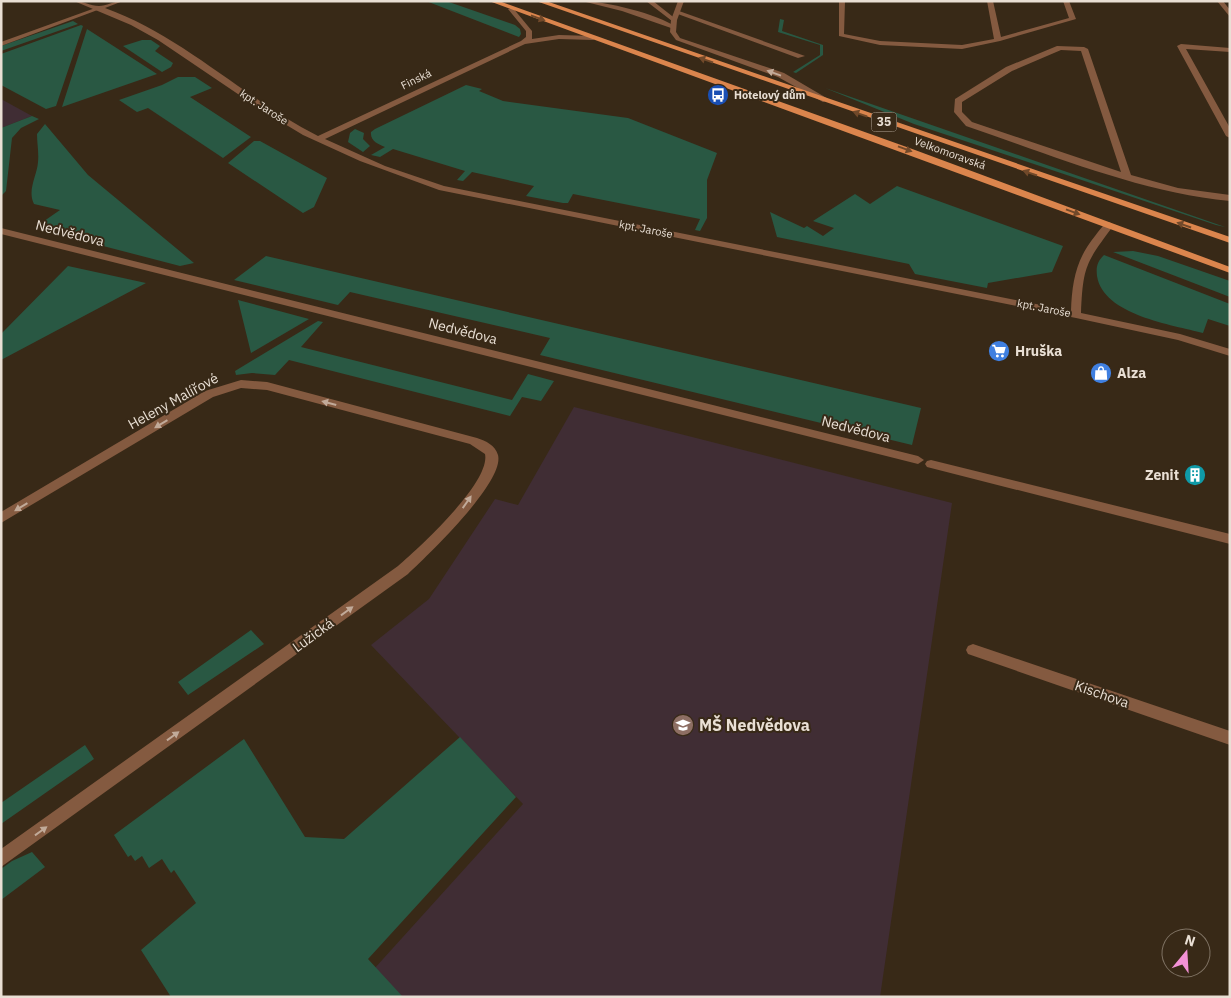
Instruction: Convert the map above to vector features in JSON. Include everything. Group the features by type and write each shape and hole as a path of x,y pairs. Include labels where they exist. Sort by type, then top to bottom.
{"main road":[{"name":"Velkomoravská","path":"492,1 912,152 1230,270"},
{"name":"Velkomoravská","path":"539,1 832,104 1230,240"}],"street":[{"name":"kpt. Jaroše","path":"77,1 100,8 161,40 288,123 319,139 358,158 442,188 1076,315 1180,337 1230,352"},
{"path":"1,44 120,1"},
{"path":"585,1 624,9 674,24"},
{"path":"649,1 674,24"},
{"path":"681,1 674,24 674,36 678,40 781,75 832,104"},
{"path":"842,1 840,35 880,43 962,47 998,40 1073,20 1066,1"},
{"path":"990,1 998,40"},
{"path":"1220,1 1230,15"},
{"path":"511,8 529,31 529,38 523,42"},
{"path":"677,12 801,56"},
{"name":"Finská","path":"319,139 523,42 559,37 593,38"},
{"path":"1230,50 1181,46 1230,136"},
{"path":"1127,177 1084,48 1060,48 1009,69 958,101 958,112 969,124 1127,177 1170,190 1230,198"},
{"path":"1076,315 1080,266 1090,246 1109,225"},
{"name":"Nedvědova","path":"1,231 1230,539"},
{"name":"Heleny Malířové","path":"1,518 209,394 230,386 250,384 267,386 376,415"},
{"name":"Lužická","path":"1,859 403,570 446,529 480,484 490,467 491,452 484,445 473,440 376,415"},
{"name":"Kischova","path":"973,650 1230,738"}],"shaded area":[{"path":"1,99 32,116 1,128"},
{"name":"MŠ Nedvědova","path":"574,407 952,503 880,997 400,997 374,969 523,804 371,645 429,599 495,499 518,505"}],"green space":[{"path":"426,1 446,1 515,25 520,29 521,34 519,37"},
{"path":"780,19 784,20 782,31 823,45 823,55 796,73 793,72 820,55 820,45 778,32"},
{"path":"73,21 78,24 1,51 1,46"},
{"path":"81,25 83,26 56,106 46,109 1,85 1,54"},
{"path":"87,29 157,74 62,107"},
{"path":"142,40 151,40 160,46 155,51 173,63 171,67 162,72 123,46"},
{"path":"178,77 195,77 212,88 190,97 251,137 223,158 148,108 137,112 119,100 162,85"},
{"path":"466,85 482,89 479,91 503,101 628,118 717,153 707,180 707,218 700,231 695,230 700,219 573,194 568,203 526,196 534,186 472,172 463,181 457,180 465,171 393,149 380,157 371,155 385,147 375,142 372,138 371,132 375,129"},
{"path":"825,88 1225,227 914,124"},
{"path":"32,116 39,119 21,128 12,138 6,191 1,196 1,128"},
{"path":"45,124 88,175 194,263 180,266 34,228 60,210 34,204 32,199 32,188 38,162 37,134"},
{"path":"355,129 364,133 363,139 370,146 363,152 348,142 350,133"},
{"path":"254,141 260,141 327,178 314,207 303,213 228,163"},
{"path":"897,186 1063,246 1052,272 988,283 987,288 915,274 909,264 777,237 770,212 804,228 807,226 823,236 834,228 813,221 855,194 870,204"},
{"path":"1133,251 1158,256 1230,281 1230,297 1113,252"},
{"path":"1104,255 1230,304 1230,326 1208,319 1203,333 1158,322 1125,309 1112,300 1102,289 1097,276 1097,265"},
{"path":"266,256 921,408 912,445 540,355 550,338 350,292 338,305 234,280"},
{"path":"68,266 146,283 1,360 1,334"},
{"path":"238,300 309,319 251,353"},
{"path":"318,321 323,322 301,347 512,400 528,374 554,381 541,401 522,397 510,416 289,360 275,375 252,373 236,375 235,371"},
{"path":"251,630 264,644 188,695 178,682"},
{"path":"460,737 516,797 368,959 403,997 171,997 141,950 196,903 174,870 171,873 162,859 149,868 142,856 135,861 131,855 128,857 114,835 244,739 305,837 344,839"},
{"path":"85,745 94,759 1,824 1,803"},
{"path":"32,852 45,867 1,900 1,869 12,861"}],"place":[{"name":"Hotelový dům","path":"718,95"},
{"name":"Hruška","path":"999,351"},
{"name":"Alza","path":"1101,373"},
{"name":"Zenit","path":"1195,475"},
{"name":"MŠ Nedvědova","path":"683,725"}]}
